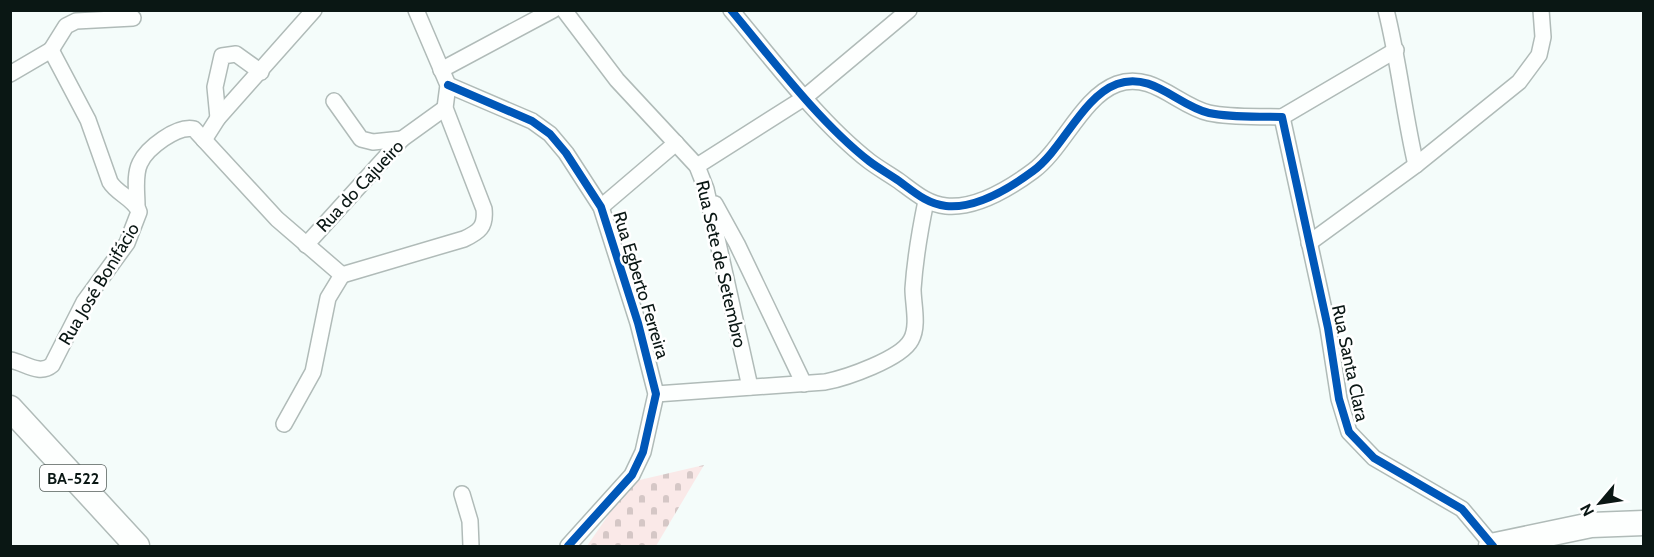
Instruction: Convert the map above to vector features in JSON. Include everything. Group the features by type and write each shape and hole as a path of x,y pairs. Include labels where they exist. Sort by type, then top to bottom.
{"main road":[{"name":"BA-522","path":"10,408 132,544"},
{"path":"1492,546 1591,525 1644,523"}],"street":[{"path":"137,206 139,165 149,151 187,128 194,129 204,140 218,118 314,10"},
{"path":"284,424 313,372 328,298 342,275 478,233 484,224 484,209 445,108 448,85 416,10"},
{"path":"441,70 553,10"},
{"name":"Rua Sete de Setembro","path":"564,10 617,80 697,166 706,189 750,387"},
{"path":"731,10 804,98 868,160 926,201 946,206 962,205 1007,188 1049,158 1086,109 1116,84 1131,81 1149,84 1195,109 1210,114 1282,117 1396,50"},
{"path":"697,166 804,98 909,10"},
{"path":"1386,10 1396,50 1416,165"},
{"path":"1309,243 1416,165 1519,82 1539,55 1543,37 1541,10"},
{"path":"10,74 51,50 66,26 76,21 134,18"},
{"name":"Rua José Bonifácio","path":"10,360 38,369 48,369 52,365 84,302 135,229 139,212 137,206 115,190 110,182 88,120 51,50"},
{"path":"218,118 215,87 222,56 236,54 261,72"},
{"name":"Rua Egberto Ferreira","path":"448,85 532,121 550,134 602,207 638,323 656,394 643,452 632,475 568,546"},
{"path":"334,101 360,139 373,142 402,139"},
{"name":"Rua do Cajueiro","path":"306,245 402,139 445,108"},
{"name":"Rua Santa Clara","path":"1282,117 1328,328 1339,399 1349,432 1374,458 1462,509 1492,546"},
{"name":"Rua do Cajueiro","path":"204,140 257,199 342,275"},
{"path":"602,207 676,143"},
{"path":"706,189 737,244 804,384"},
{"path":"656,394 804,384 841,379 904,348 912,338 917,248 926,201"},
{"path":"462,494 470,521 471,546"}],"green space":[{"path":"704,465 656,546 587,546 631,482"}],"cycle path":[{"path":"731,10 814,109 850,145 872,164 915,193 939,205 957,206 981,201 1024,178 1054,150 1093,100 1117,84 1130,81 1142,82 1186,104 1218,115 1282,117 1328,328 1339,399 1349,432 1374,458 1462,509 1493,546"},
{"path":"448,85 532,121 550,134 566,153 601,207 638,323 656,394 643,452 632,475 568,546"}]}
